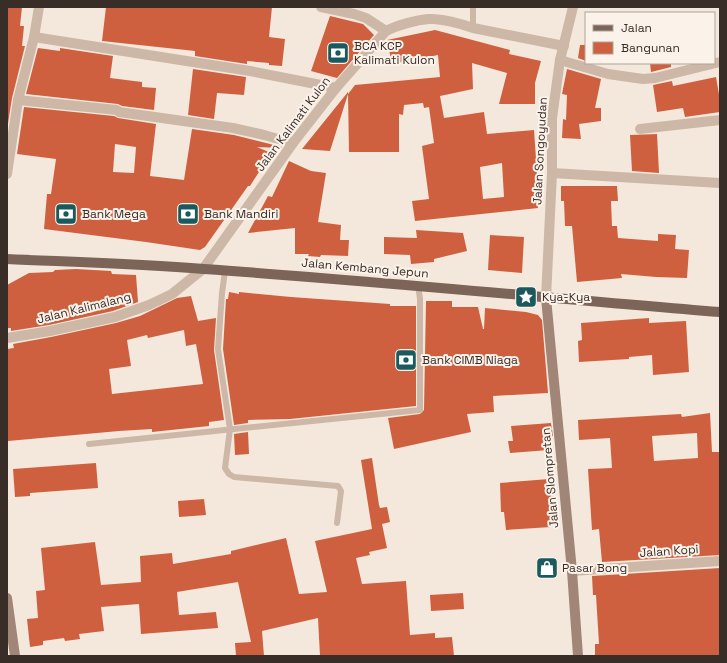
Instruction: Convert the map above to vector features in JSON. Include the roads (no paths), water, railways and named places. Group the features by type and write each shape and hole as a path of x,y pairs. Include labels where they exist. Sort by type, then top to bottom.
{"main road":[{"name":"Jalan Kembang Jepun","path":"7,259 203,269 418,285 546,298 720,312"}],"street":[{"path":"7,174 18,100 34,37 39,7"},
{"path":"322,7 366,18 386,31"},
{"name":"Jalan Songoyudan","path":"546,298 552,173 552,118 560,60 573,7"},
{"name":"Jalan Kalimati Kulon","path":"203,269 294,143 336,88 386,31 397,26 429,19 462,24 473,28 564,46"},
{"path":"34,37 250,71 336,88"},
{"path":"560,60 608,74 643,79 655,78 712,64"},
{"path":"18,100 117,110 119,112 233,128 294,143"},
{"path":"640,129 720,120"},
{"path":"552,173 720,183"},
{"name":"Jalan Kalimalang","path":"7,338 50,331 115,317 149,305 172,294 203,269"},
{"name":"Jalan Slompretan","path":"546,298 572,571 578,656"},
{"name":"Jalan Kopi","path":"572,571 720,561"},
{"path":"7,598 15,656"}],"lane":[{"path":"473,7 473,28"},
{"path":"225,271 218,349 230,429 225,468 229,474 234,477 338,486 341,491 337,523"},
{"path":"89,444 420,410 420,299 418,285"}],"place":[{"name":"BCA KCP Kalimati Kulon","path":"338,53"},
{"name":"Bank Mega","path":"66,214"},
{"name":"Bank Mandiri","path":"188,214"},
{"name":"Kya-Kya","path":"526,297"},
{"name":"Bank CIMB Niaga","path":"406,360"},
{"name":"Pasar Bong","path":"547,568"}]}
